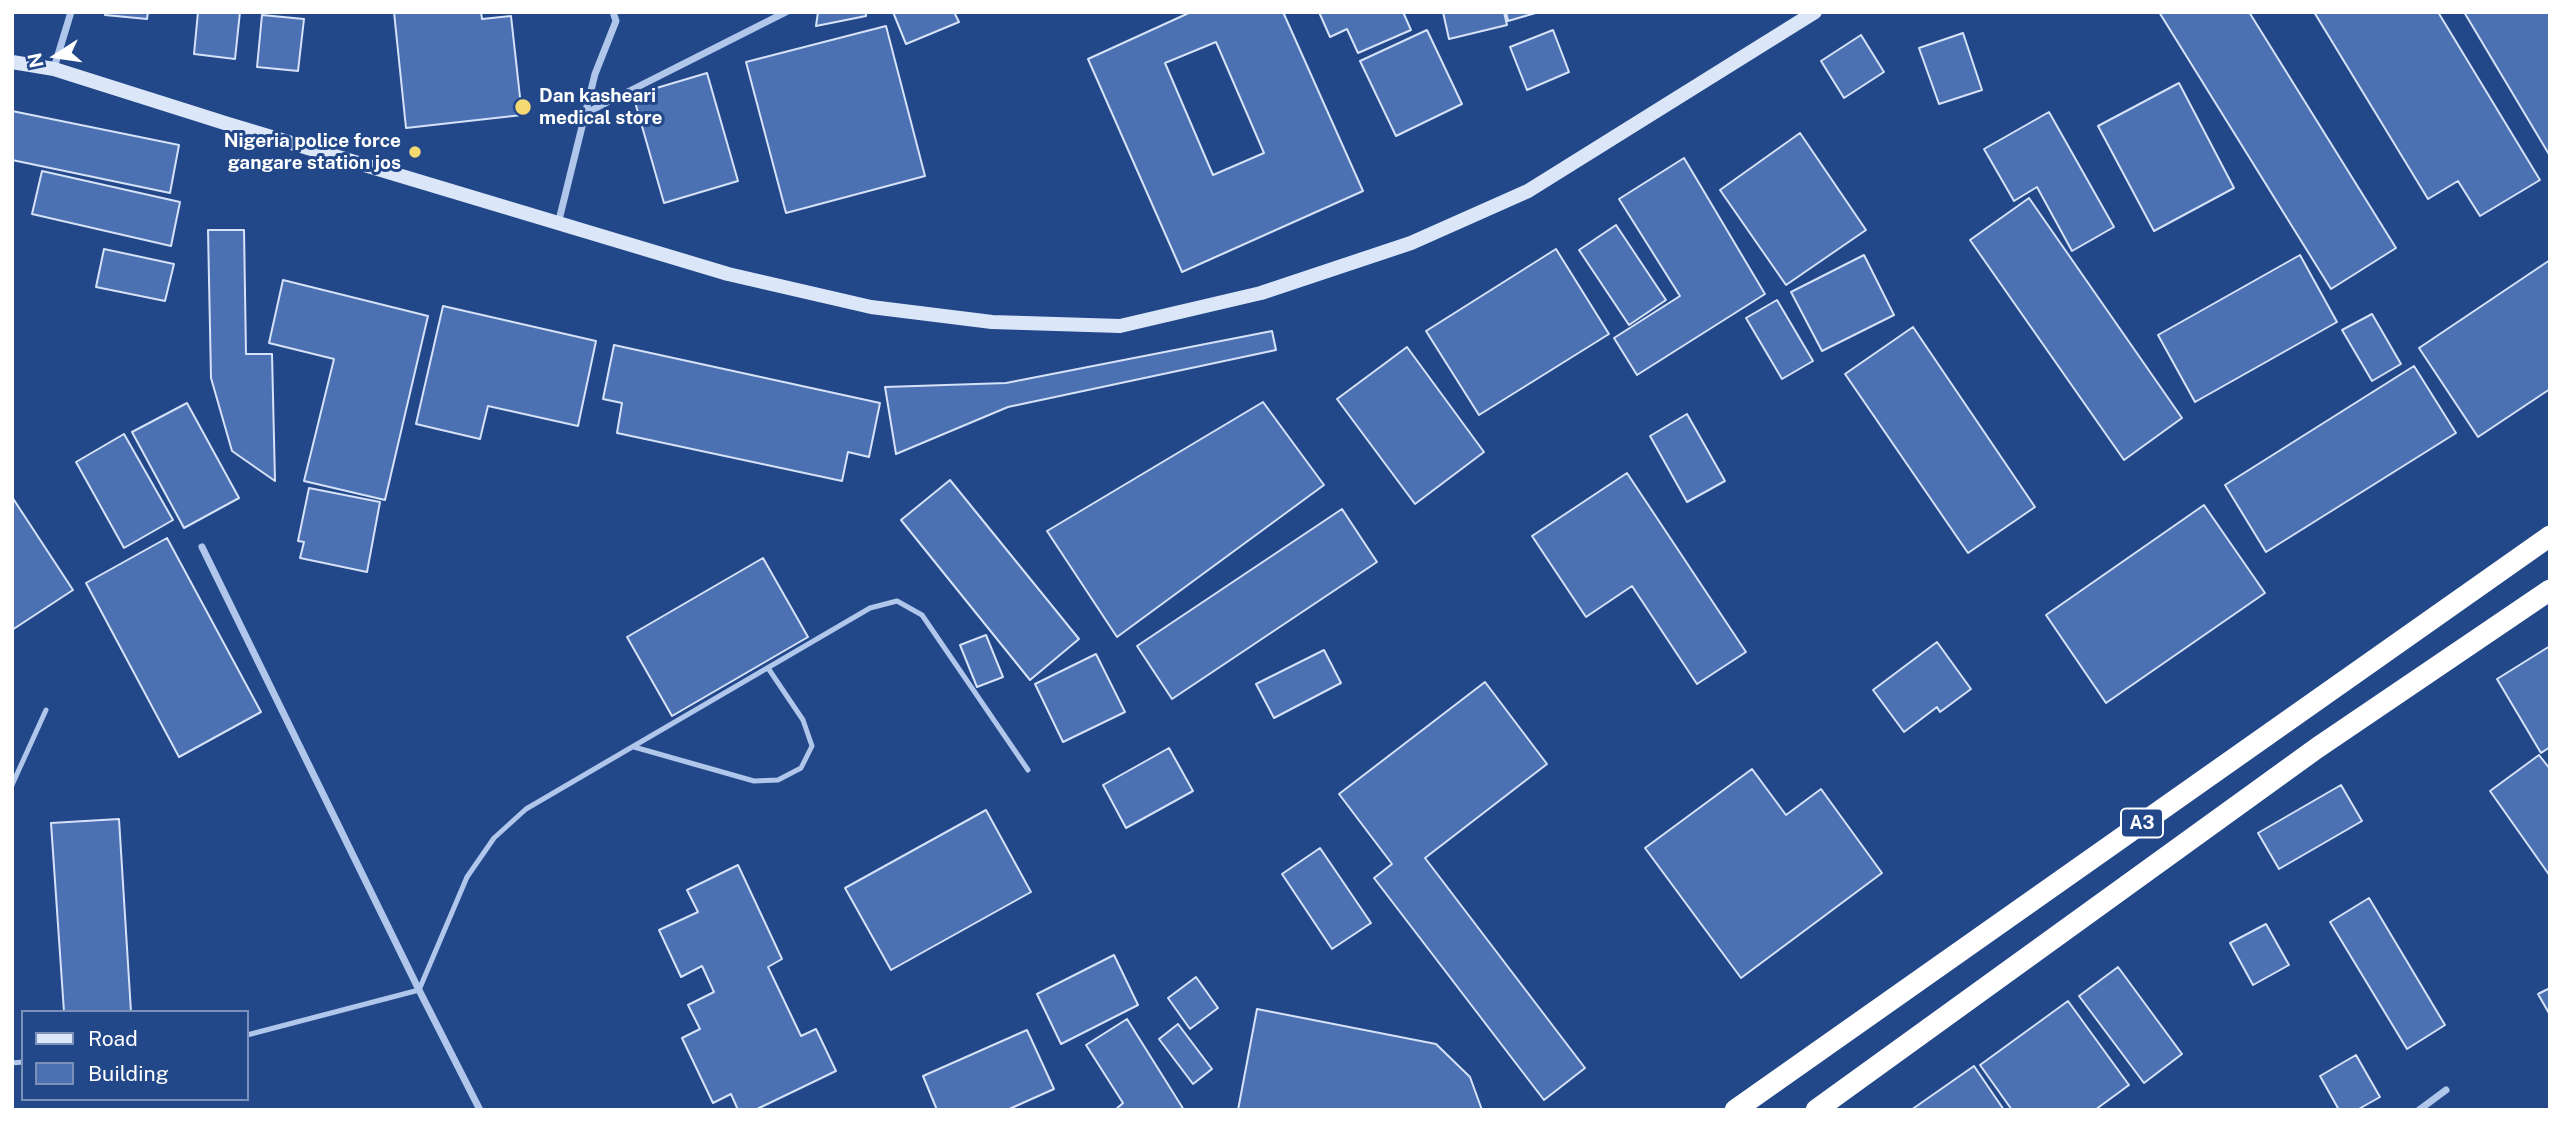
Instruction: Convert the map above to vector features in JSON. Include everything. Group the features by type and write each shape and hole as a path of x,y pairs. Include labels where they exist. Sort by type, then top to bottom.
{"highway":[{"name":"A3","path":"1735,1110 2550,536"},
{"name":"A3","path":"1816,1110 2317,748 2550,590"}],"street":[{"path":"54,69 71,12"},
{"path":"558,225 595,74 616,21 612,12"},
{"path":"586,113 786,12"},
{"path":"12,62 54,69 558,225 728,274 871,307 992,322 1120,326 1261,293 1411,243 1528,191 1815,12"},
{"path":"202,547 480,1110"},
{"path":"2418,1110 2446,1090"}],"lane":[{"path":"248,1035 419,990 467,877 494,838 526,809 870,608 897,601 922,615 1028,770"},
{"path":"634,747 754,781 778,780 802,768 812,746 808,733 803,720 768,668"},
{"path":"12,785 46,710"}],"building":[{"path":"106,12 148,12 147,19 105,15"},
{"path":"198,12 240,12 235,59 194,54"},
{"path":"394,12 481,12 482,19 511,16 522,115 406,128"},
{"path":"818,12 866,12 866,16 816,26"},
{"path":"893,12 954,12 959,22 906,44"},
{"path":"1191,12 1283,12 1363,191 1182,272 1088,59","holes":["1216,42 1264,153 1213,175 1165,63"]},
{"path":"1319,12 1403,12 1411,30 1358,53 1347,29 1330,37"},
{"path":"1443,12 1504,12 1507,25 1449,39"},
{"path":"1506,12 1539,12 1508,21"},
{"path":"2159,12 2249,12 2396,248 2331,289"},
{"path":"2314,12 2438,12 2540,180 2480,216 2458,181 2428,199"},
{"path":"2464,12 2550,12 2550,156"},
{"path":"262,15 304,19 298,71 257,67"},
{"path":"886,26 925,176 786,213 746,62"},
{"path":"1427,30 1462,104 1396,136 1360,61"},
{"path":"1553,30 1569,72 1527,90 1510,47"},
{"path":"1963,33 1982,90 1939,104 1919,48"},
{"path":"1861,35 1884,72 1844,98 1821,61"},
{"path":"707,73 738,181 664,203 633,95"},
{"path":"2179,83 2234,188 2154,231 2098,126"},
{"path":"12,111 179,145 170,193 12,160"},
{"path":"2049,112 2114,227 2072,251 2037,187 2014,201 1984,149"},
{"path":"1800,133 1866,230 1786,285 1720,190"},
{"path":"1684,158 1765,294 1637,375 1614,338 1680,296 1619,199"},
{"path":"42,171 180,202 171,246 32,214"},
{"path":"2029,198 2182,418 2124,460 1970,240"},
{"path":"1616,225 1666,300 1629,325 1579,250"},
{"path":"208,230 244,230 246,354 272,354 275,481 232,451 211,378"},
{"path":"104,249 174,264 165,301 96,287"},
{"path":"1556,249 1609,334 1479,415 1426,331"},
{"path":"1864,255 1894,315 1822,351 1791,292"},
{"path":"2300,255 2337,322 2195,402 2158,335"},
{"path":"2550,260 2550,389 2478,437 2419,348"},
{"path":"283,280 428,316 385,500 304,481 334,359 269,343"},
{"path":"1777,300 1813,361 1782,379 1746,318"},
{"path":"443,306 596,341 578,426 488,406 480,439 416,424"},
{"path":"2372,314 2401,364 2372,381 2342,330"},
{"path":"1913,327 2035,507 1968,553 1845,374"},
{"path":"1272,331 1276,350 1008,407 896,454 885,387 1006,383"},
{"path":"614,345 880,403 869,457 848,452 842,481 617,433 622,403 603,399"},
{"path":"1407,347 1484,452 1415,504 1337,399"},
{"path":"2414,366 2456,433 2266,552 2225,485"},
{"path":"1263,402 1324,485 1117,637 1047,531"},
{"path":"187,403 239,498 184,528 132,432"},
{"path":"1687,414 1725,481 1687,502 1650,436"},
{"path":"124,434 173,520 124,548 76,462"},
{"path":"1627,473 1746,652 1697,684 1632,586 1586,617 1532,536"},
{"path":"950,480 1079,639 1030,680 901,520"},
{"path":"309,488 380,502 367,572 300,558 304,542 298,541"},
{"path":"12,497 73,590 12,630"},
{"path":"2204,505 2265,593 2106,703 2046,615"},
{"path":"1342,509 1377,562 1172,699 1137,646"},
{"path":"167,538 261,712 179,757 86,583"},
{"path":"763,558 808,637 672,716 627,637"},
{"path":"986,635 1003,677 977,687 960,645"},
{"path":"1937,642 1971,689 1940,712 1937,707 1904,732 1873,690"},
{"path":"2550,646 2550,747 2541,753 2497,679"},
{"path":"1324,650 1341,683 1274,718 1256,684"},
{"path":"1096,654 1125,712 1063,742 1035,684"},
{"path":"1485,682 1547,764 1425,858 1585,1068 1544,1100 1374,878 1392,864 1339,794"},
{"path":"1169,748 1193,791 1126,828 1103,785"},
{"path":"2539,755 2550,769 2550,876 2490,791"},
{"path":"1752,769 1786,815 1821,789 1882,873 1741,978 1645,848"},
{"path":"2341,785 2362,821 2279,869 2258,833"},
{"path":"986,810 1031,892 891,970 845,888"},
{"path":"119,819 131,1010 64,1010 51,823"},
{"path":"1320,848 1371,923 1332,949 1282,874"},
{"path":"738,865 782,959 768,967 801,1036 816,1029 836,1071 755,1110 738,1110 731,1094 713,1103 682,1038 700,1029 688,1005 714,992 702,966 681,977 659,930 698,912 687,890"},
{"path":"2369,898 2445,1025 2407,1049 2330,922"},
{"path":"2266,924 2289,965 2253,985 2230,943"},
{"path":"1114,955 1138,1005 1061,1044 1037,994"},
{"path":"2118,967 2182,1054 2144,1083 2079,996"},
{"path":"1196,977 1218,1008 1190,1029 1168,998"},
{"path":"2550,988 2550,1015 2538,994"},
{"path":"2068,1001 2129,1085 2095,1110 2012,1110 1980,1065"},
{"path":"1257,1009 1436,1044 1470,1077 1482,1110 1238,1110"},
{"path":"1127,1019 1184,1110 1115,1110 1123,1103 1086,1045"},
{"path":"1178,1024 1212,1069 1193,1084 1159,1039"},
{"path":"1027,1030 1054,1089 1007,1110 937,1110 923,1076"},
{"path":"2356,1055 2380,1097 2357,1110 2339,1110 2320,1076"},
{"path":"1974,1066 2004,1110 1911,1110"}],"place":[{"name":"Dan kasheari medical store","path":"523,107"},
{"name":"Nigeria police force gangare station jos","path":"415,152"}]}
